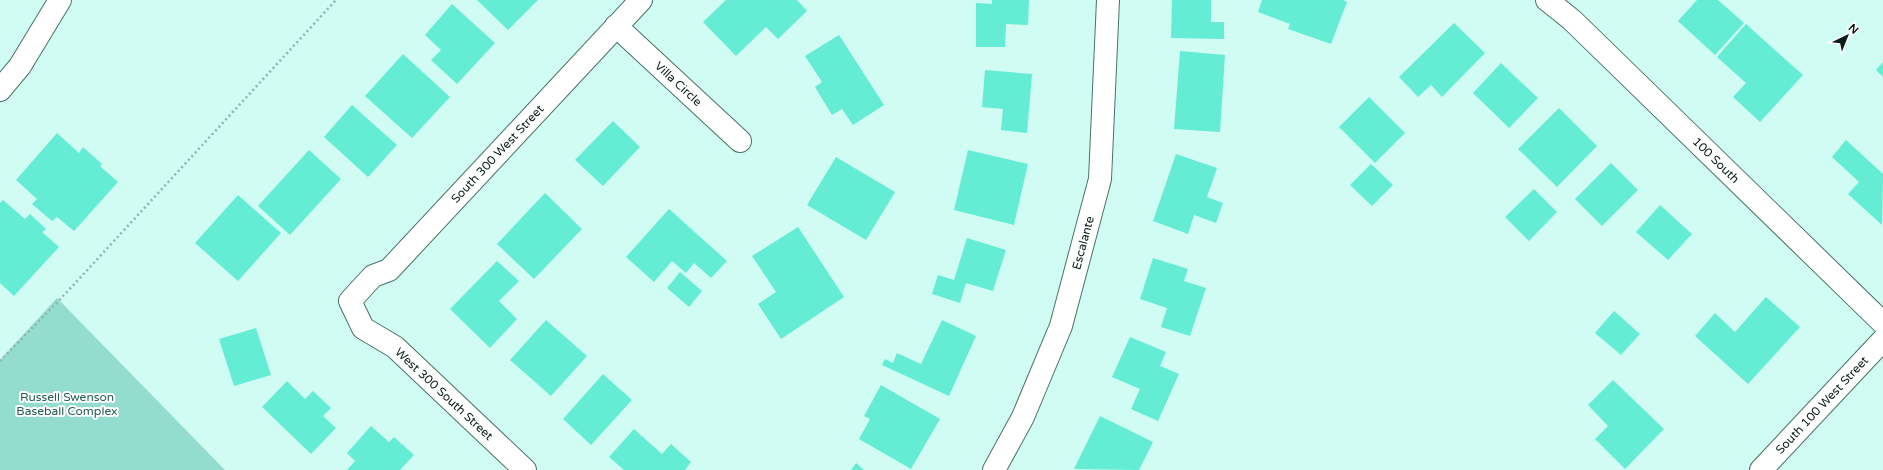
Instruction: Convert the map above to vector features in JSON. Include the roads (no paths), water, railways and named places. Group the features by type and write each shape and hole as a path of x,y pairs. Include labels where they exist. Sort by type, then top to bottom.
{"street":[{"path":"0,90 20,66 60,0"},
{"name":"South 300 West Street","path":"350,301 373,276 390,270 641,0"},
{"name":"Escalante","path":"994,470 1023,417 1061,326 1100,179 1108,0"},
{"name":"100 South","path":"1547,0 1572,20 1883,324"},
{"name":"Villa Circle","path":"616,26 740,141"},
{"name":"West 300 South Street","path":"350,301 363,328 395,347 525,470"},
{"name":"South 100 West Street","path":"1761,470 1883,340"}],"park label":[{"name":"Russell Swenson Baseball Complex","path":"67,404"}]}
